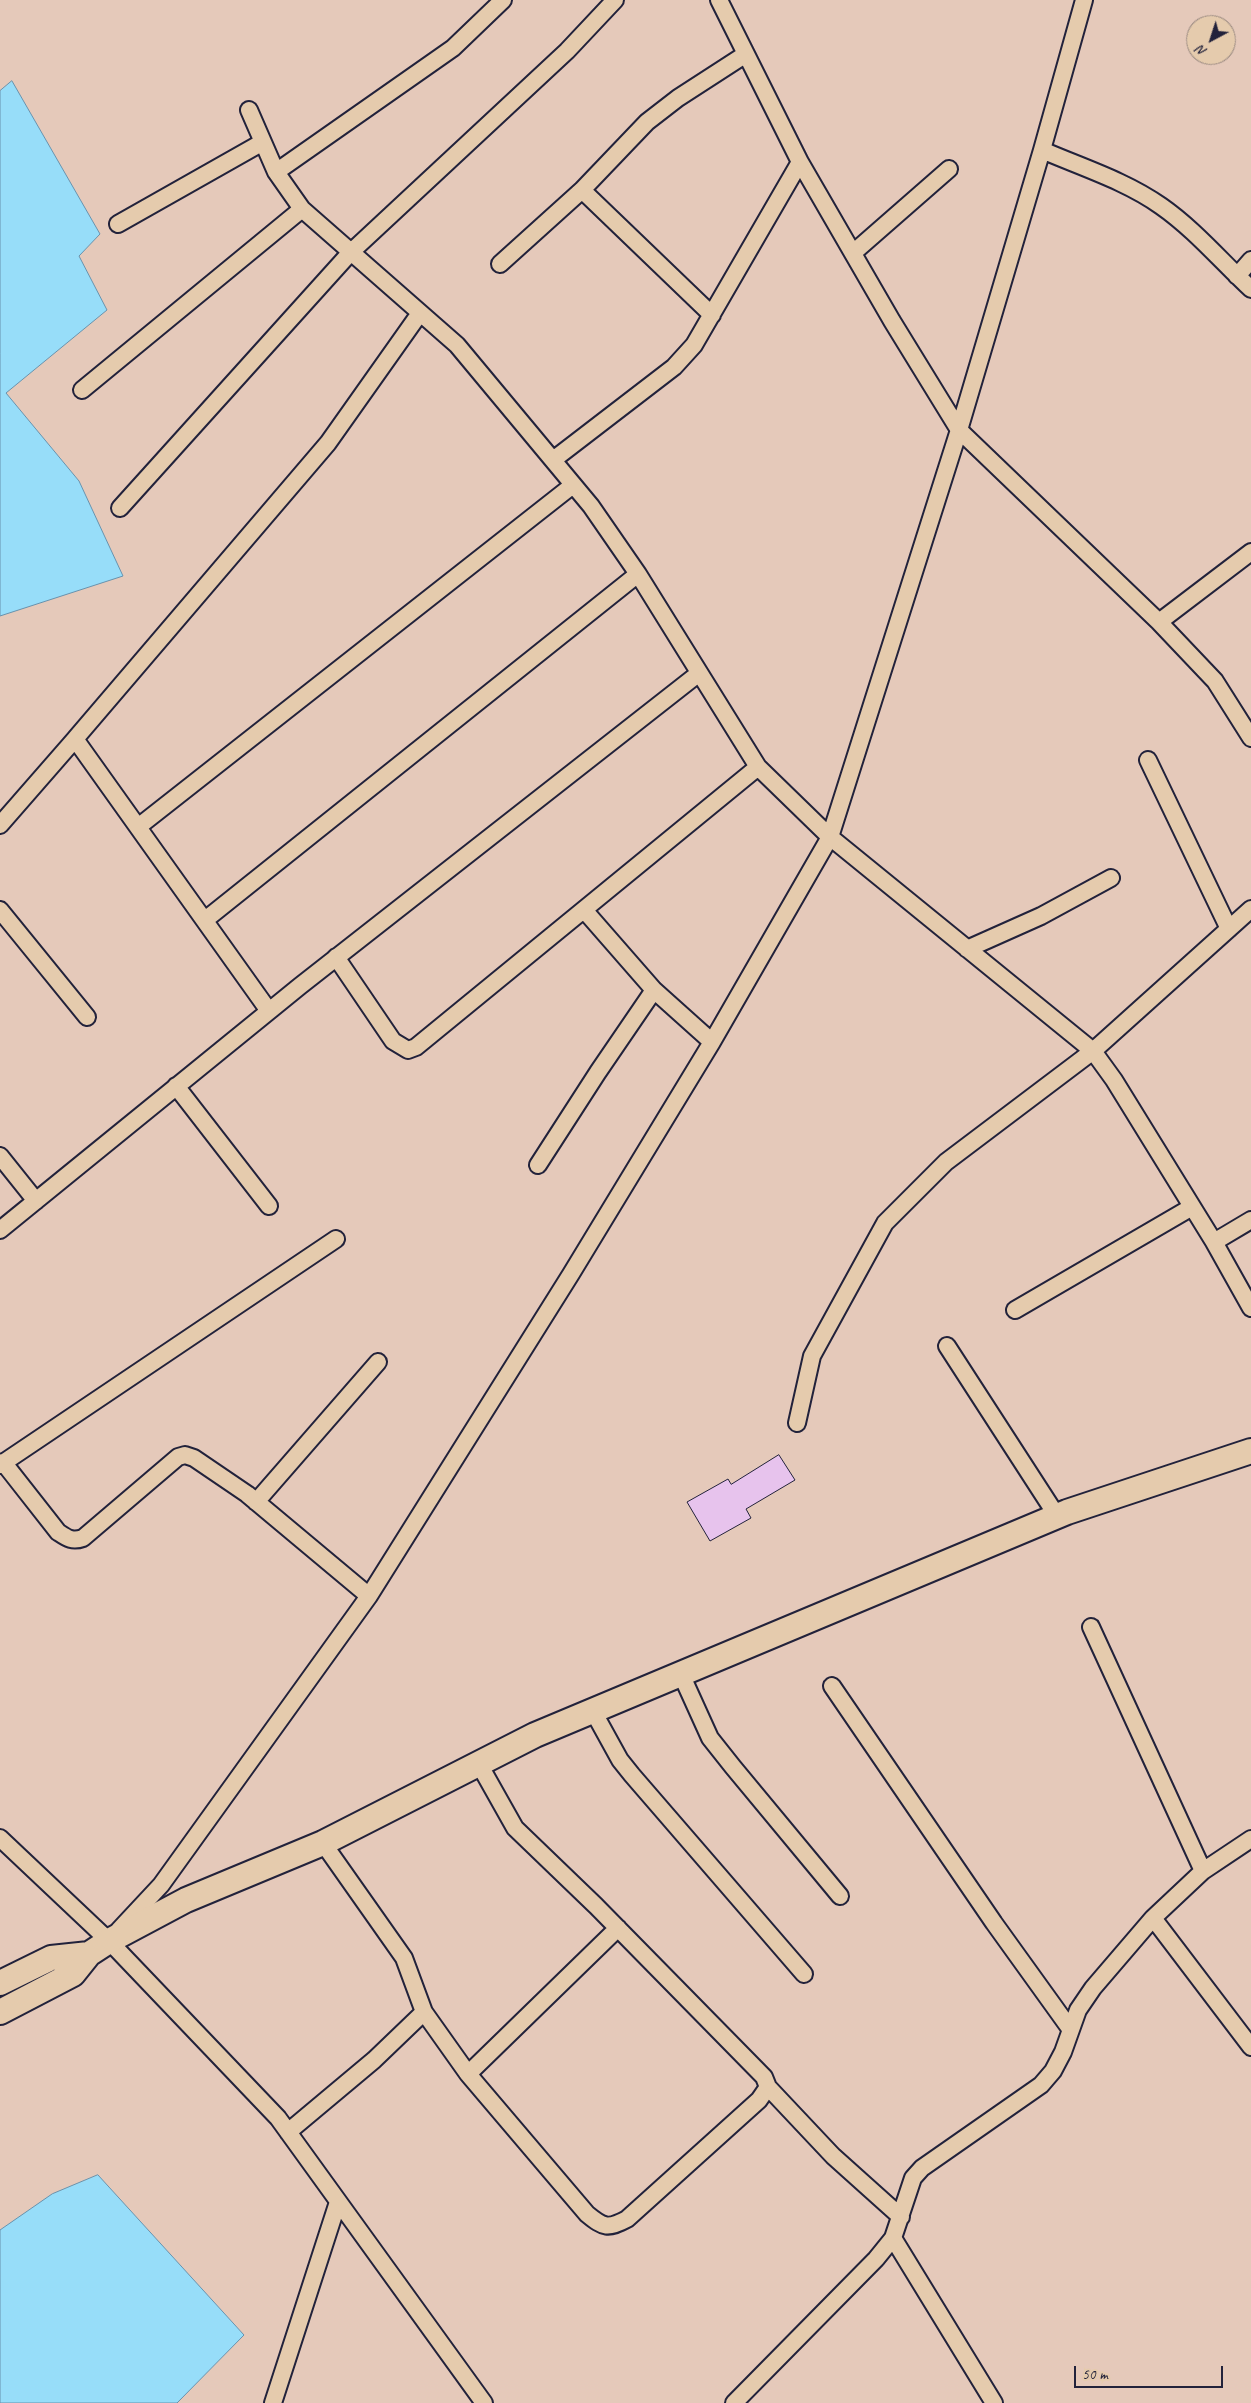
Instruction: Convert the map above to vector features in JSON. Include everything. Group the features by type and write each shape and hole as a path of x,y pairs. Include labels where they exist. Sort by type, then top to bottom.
{"street":[{"path":"276,172 453,48 503,0"},
{"path":"120,508 350,253 568,51 615,0"},
{"path":"719,0 800,162 959,430 1159,622 1215,681 1249,728"},
{"path":"109,1941 161,1885 369,1596 576,1266 712,1042 830,837 959,430 1042,150 1084,0"},
{"path":"500,264 582,190 658,113 746,54"},
{"path":"249,110 276,172 302,209 457,345 591,506 638,574 698,674 758,767 830,837 1092,1051 1114,1080 1192,1206 1251,1308"},
{"path":"118,224 263,142"},
{"path":"1042,150 1132,189 1159,204 1182,222 1251,289"},
{"path":"553,460 674,367 694,345 800,162"},
{"path":"852,252 949,169"},
{"path":"582,190 712,315"},
{"path":"82,390 302,209"},
{"path":"1237,276 1251,260"},
{"path":"0,825 328,443 420,313"},
{"path":"138,827 574,486"},
{"path":"1159,622 1251,552"},
{"path":"205,920 638,574"},
{"path":"0,1230 336,957 698,674"},
{"path":"74,739 269,1011"},
{"path":"1148,760 1229,929"},
{"path":"336,957 393,1041 408,1050 416,1047 585,911 758,767"},
{"path":"967,949 1042,916 1111,878"},
{"path":"797,1423 812,1356 885,1223 946,1162 1092,1051 1251,909"},
{"path":"0,910 86,1017"},
{"path":"585,911 654,990 712,1042"},
{"path":"538,1165 654,990"},
{"path":"176,1086 269,1206"},
{"path":"0,1156 36,1201"},
{"path":"1016,1310 1192,1206"},
{"path":"1214,1242 1251,1220"},
{"path":"336,1240 2,1463 58,1532 67,1539 75,1541 83,1538 167,1465 185,1455 206,1465 256,1502 369,1596"},
{"path":"947,1346 1057,1516"},
{"path":"256,1502 378,1362"},
{"path":"0,2012 73,1974 89,1954 109,1941 186,1900 323,1843 535,1736 1057,1516 1251,1451"},
{"path":"1091,1627 1203,1871"},
{"path":"682,1674 710,1738 840,1896"},
{"path":"832,1686 994,1923 1071,2030"},
{"path":"592,1711 620,1760 632,1775 804,1974"},
{"path":"479,1764 515,1828 618,1928 764,2077 768,2087 833,2156 900,2217"},
{"path":"0,1838 109,1941 278,2118 484,2403"},
{"path":"734,2403 876,2258 893,2238 914,2178 922,2168 1040,2086 1056,2065 1078,2010 1093,1988 1153,1918 1203,1871 1251,1839"},
{"path":"323,1843 404,1958 424,2012 468,2074 587,2214 601,2225 613,2226 627,2219 759,2100 768,2087"},
{"path":"1153,1918 1251,2047"},
{"path":"468,2074 618,1928"},
{"path":"0,1983 51,1958 89,1954"},
{"path":"288,2132 374,2060 424,2012"},
{"path":"273,2403 338,2202"},
{"path":"893,2238 994,2403"}],"water":[{"path":"12,81 100,234 79,256 107,310 6,393 79,481 123,576 0,616 0,91"},
{"path":"98,2175 244,2335 177,2403 0,2403 0,2230 52,2194"}],"building":[{"path":"779,1455 795,1480 746,1509 751,1518 710,1541 687,1502 728,1479 731,1484"}]}
